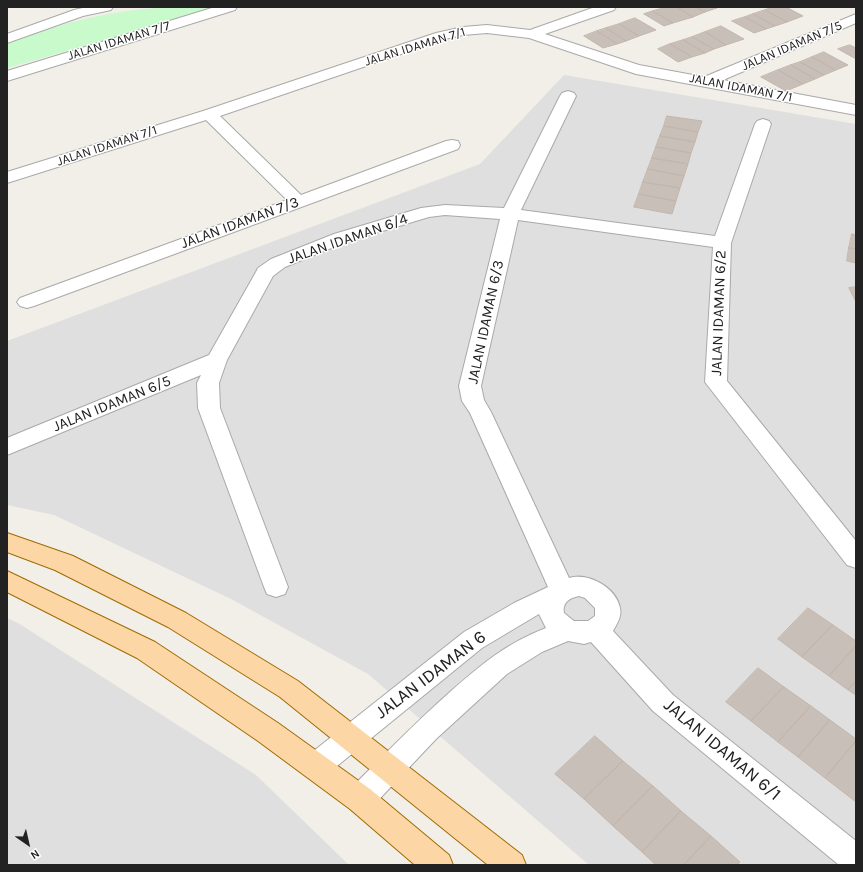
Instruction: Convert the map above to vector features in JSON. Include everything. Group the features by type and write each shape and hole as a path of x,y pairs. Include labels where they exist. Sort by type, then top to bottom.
{"main road":[{"path":"7,542 64,563 177,620 289,689 511,865"},
{"path":"7,581 146,650 316,766 360,799 438,865"}],"street":[{"path":"7,39 79,13 106,7"},
{"path":"532,34 609,7"},
{"name":"JALAN IDAMAN 7/7","path":"7,76 223,8"},
{"name":"JALAN IDAMAN 7/5","path":"706,82 856,18"},
{"name":"JALAN IDAMAN 7/1","path":"7,178 209,114 441,36 463,31 497,29 532,34 619,64 856,110"},
{"name":"JALAN IDAMAN 6/3","path":"559,592 480,412 473,400 470,386 510,214 568,96"},
{"path":"209,114 299,202"},
{"name":"JALAN IDAMAN 6/2","path":"763,124 722,243 716,382 856,558"},
{"name":"JALAN IDAMAN 7/3","path":"27,302 452,145"},
{"name":"JALAN IDAMAN 6/4","path":"276,587 209,408 208,384 217,360 257,285 266,272 278,263 340,238 427,212 445,210 466,210 510,214 722,243"},
{"name":"JALAN IDAMAN 6/5","path":"7,447 217,360"},
{"path":"579,586 588,587 603,596 607,604 607,618 603,625 596,630 587,633 577,633 559,625 553,618 551,610 552,602 559,592 579,586"},
{"name":"JALAN IDAMAN 6","path":"316,766 473,640 522,610 559,592"},
{"name":"JALAN IDAMAN 6","path":"360,799 426,730 498,666 533,644 568,630"},
{"name":"JALAN IDAMAN 6/1","path":"596,630 663,703 856,860"}],"shaded area":[{"path":"564,75 856,124 856,865 589,865 368,674 231,599 54,515 7,505 7,341 480,164"},
{"path":"7,618 18,623 256,775 349,865 7,865"}],"green space":[{"path":"167,7 208,8 204,12 7,68 7,44 11,42 47,29 96,16"}],"building":[{"path":"667,7 677,7 693,17 673,23 653,11"},
{"path":"677,7 696,7 705,12 693,17"},
{"path":"696,7 715,7 717,8 705,12"},
{"path":"773,7 786,7 803,16 787,22 765,10"},
{"path":"765,10 787,22 775,26 753,14"},
{"path":"653,11 673,23 664,26 644,14"},
{"path":"753,14 775,26 766,29 745,17"},
{"path":"745,17 766,29 754,33 732,21"},
{"path":"635,18 656,30 639,36 619,24"},
{"path":"619,24 639,36 626,41 606,28"},
{"path":"721,26 744,39 726,45 705,32"},
{"path":"606,28 626,41 617,44 597,31"},
{"path":"597,31 617,44 603,48 584,36"},
{"path":"705,32 726,45 714,49 692,37"},
{"path":"692,37 714,49 705,53 683,40"},
{"path":"683,40 705,53 692,57 670,44"},
{"path":"670,44 692,57 678,62 658,49"},
{"path":"850,45 856,48 856,59 838,49"},
{"path":"824,52 848,65 836,70 812,57"},
{"path":"812,57 836,70 824,75 800,62"},
{"path":"800,62 824,75 815,79 791,65"},
{"path":"791,65 815,79 803,84 778,70"},
{"path":"778,70 803,84 786,91 761,77"},
{"path":"667,116 702,121 698,132 664,126"},
{"path":"664,126 698,132 695,142 660,136"},
{"path":"660,136 695,142 691,153 656,147"},
{"path":"656,147 691,153 688,164 652,158"},
{"path":"652,158 688,164 684,176 648,169"},
{"path":"648,169 684,176 680,188 643,182"},
{"path":"643,182 680,188 676,201 639,194"},
{"path":"639,194 676,201 672,214 634,207"},
{"path":"852,234 856,235 856,249 849,248"},
{"path":"849,248 856,249 856,263 847,261"},
{"path":"856,287 856,302 849,288"},
{"path":"808,608 833,625 802,657 778,639"},
{"path":"833,625 856,641 856,646 829,676 802,657"},
{"path":"856,646 856,681 848,690 829,676"},
{"path":"758,668 784,687 751,721 726,702"},
{"path":"856,681 856,695 848,690"},
{"path":"784,687 811,706 778,742 751,721"},
{"path":"811,706 830,720 798,757 778,742"},
{"path":"830,720 856,739 856,741 825,778 798,757"},
{"path":"595,736 623,761 584,799 555,774"},
{"path":"856,741 856,802 825,778"},
{"path":"623,761 653,786 613,826 584,799"},
{"path":"653,786 681,811 642,852 613,826"},
{"path":"681,811 711,836 684,865 656,865 642,852"},
{"path":"711,836 740,862 737,865 684,865"}]}
